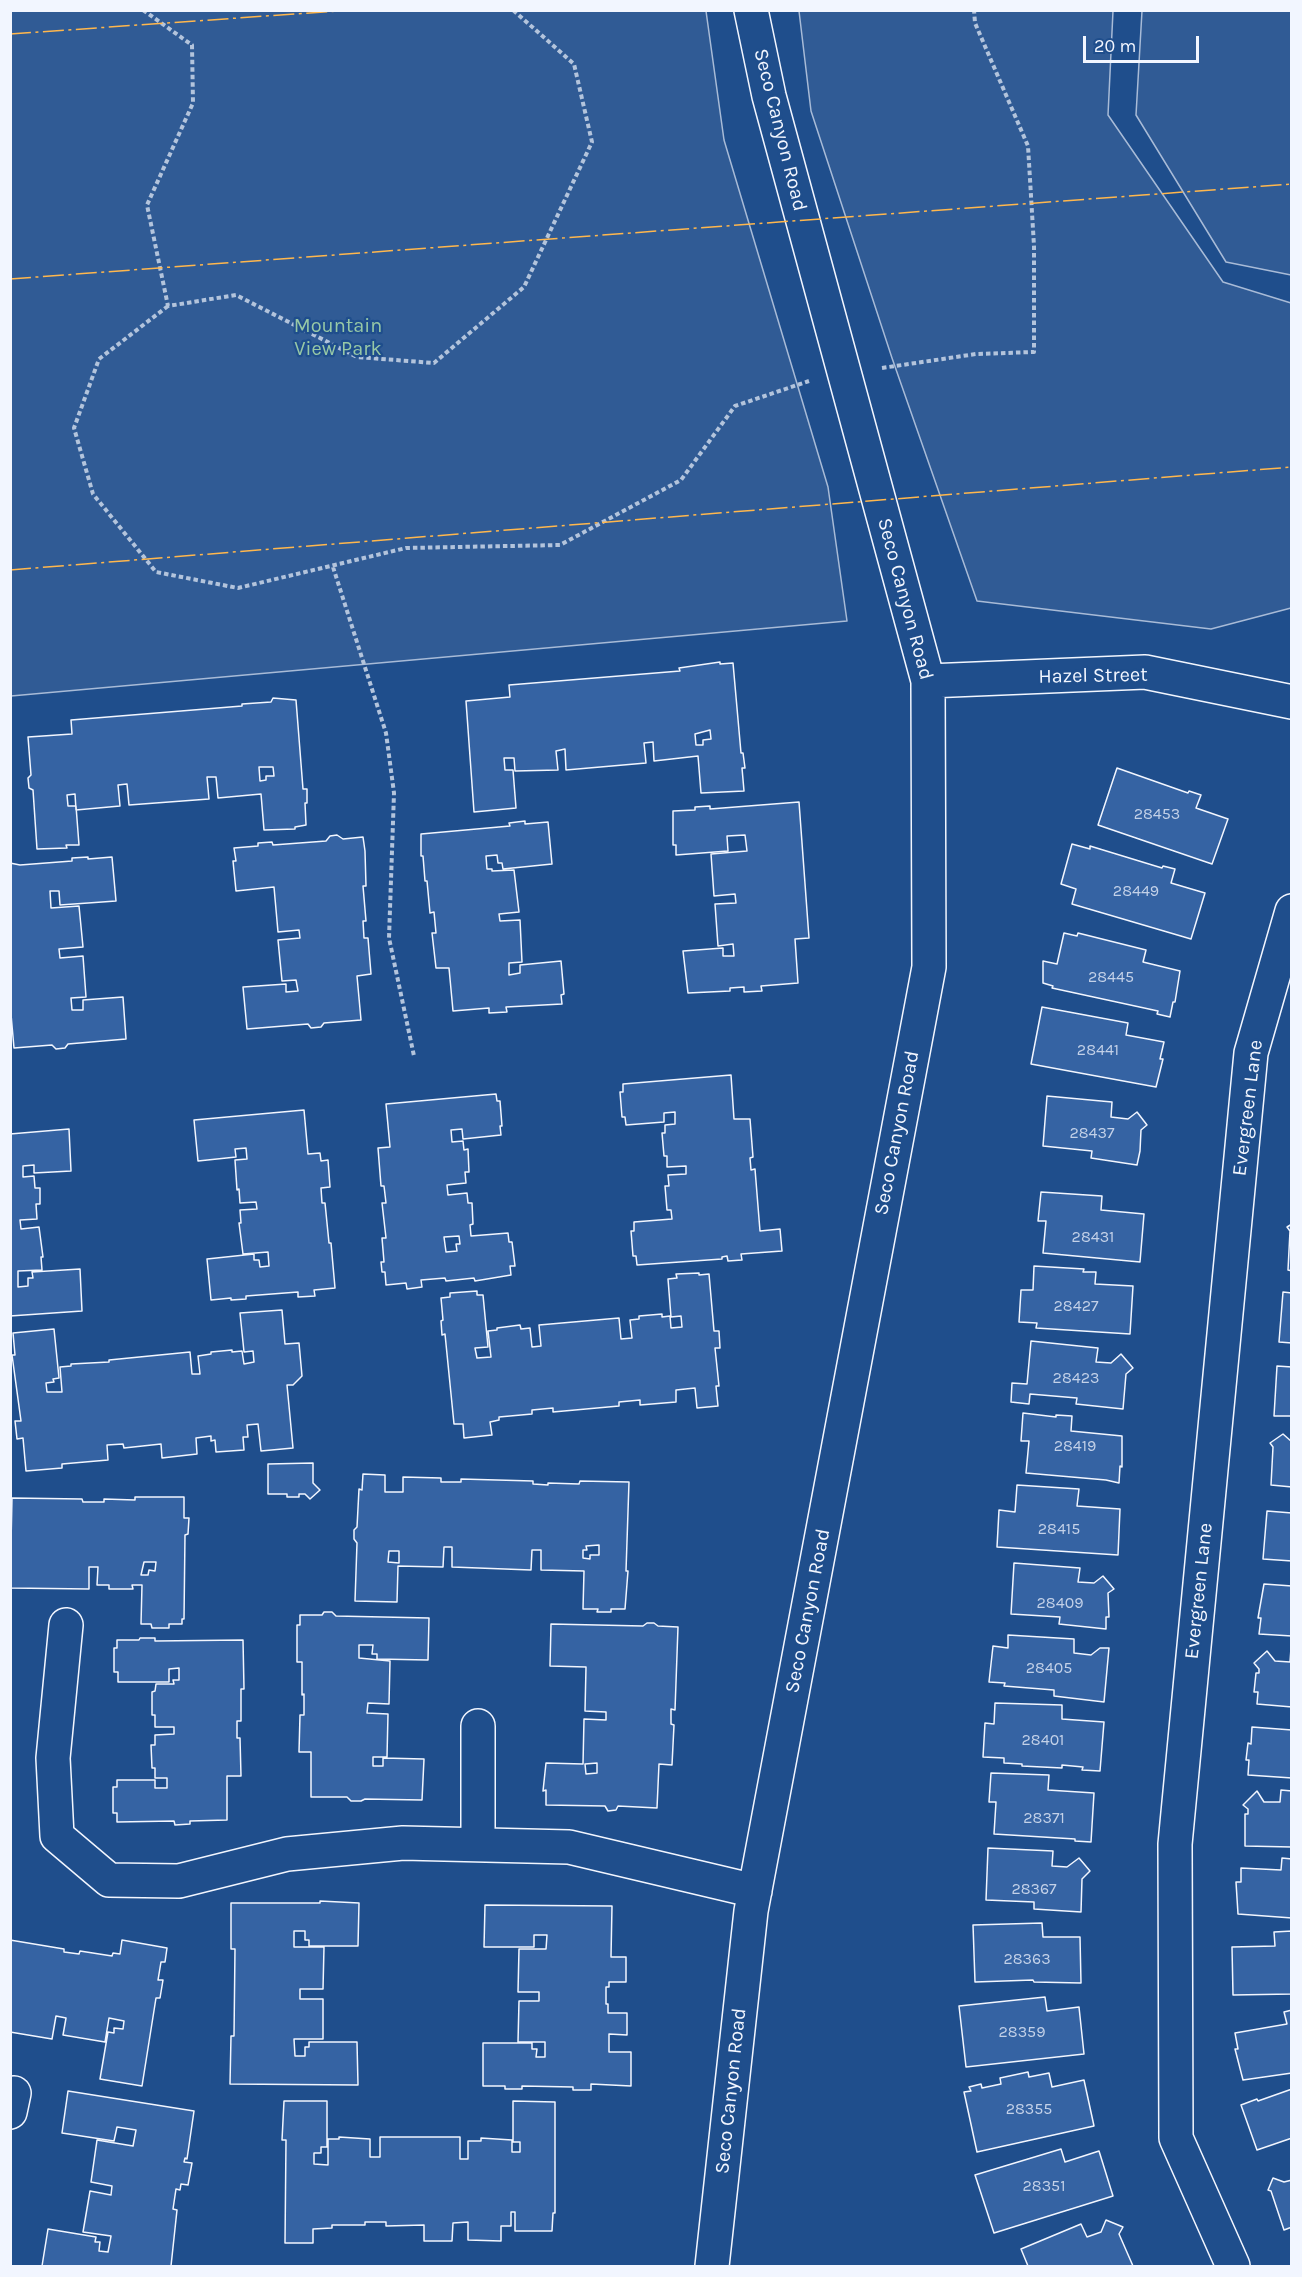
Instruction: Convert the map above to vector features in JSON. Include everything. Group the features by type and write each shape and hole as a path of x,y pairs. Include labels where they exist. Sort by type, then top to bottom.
{"street":[{"name":"Seco Canyon Road","path":"712,2266 755,1891 928,967 928,681 769,96 751,10"},
{"name":"Hazel Street","path":"928,681 1145,672 1292,702"},
{"name":"Evergreen Lane","path":"1233,2266 1176,2138 1174,1844 1251,1053 1292,911"},
{"path":"66,1624 53,1758 57,1836 109,1880 179,1881 287,1854 391,1844 478,1844 569,1847 755,1891"},
{"path":"478,1726 478,1844"}],"path":[{"path":"143,10 192,45 193,103 147,205 168,306"},
{"path":"513,10 574,64 592,142 524,287 435,363 357,357 236,295 168,306 99,359 74,428 93,494 156,572 238,588 405,548 560,545 681,480 735,406 806,382 844,374 976,354 1034,352 1034,246 1028,146 975,23 974,10"},
{"path":"333,567 386,733 394,793 389,938 414,1056"}],"green space":[{"name":"Mountain View Park","path":"11,10 706,11 724,140 828,487 847,621 11,696"},
{"path":"799,11 1113,11 1108,115 1223,282 1291,303 1291,608 1211,629 977,601 892,358 811,111"},
{"path":"1142,11 1291,11 1291,275 1226,262 1136,115"}],"building":[{"path":"720,662 720,664 733,663 741,753 743,753 745,768 742,768 744,791 701,793 698,756 654,761 653,742 644,743 646,763 566,770 565,749 556,751 558,770 515,771 514,758 504,758 505,770 513,770 516,808 474,812 466,701 510,697 509,685 680,671 679,668","holes":["710,730 711,739 703,740 703,745 696,745 695,734"]},
{"path":"273,698 296,700 303,789 307,789 306,825 295,827 295,829 264,830 261,794 218,798 216,777 207,777 209,799 129,805 127,784 118,785 120,806 76,810 79,845 66,845 67,848 37,849 33,790 29,788 28,778 31,775 28,737 72,734 71,720 242,706 242,704 271,702","holes":["259,767 273,767 274,776 266,776 266,780 260,781","75,794 76,806 68,806 67,795"]},
{"path":"1117,768 1188,793 1189,791 1201,795 1196,808 1228,819 1212,864 1098,825"},
{"path":"799,802 809,938 795,939 798,983 761,986 762,991 744,992 744,987 730,988 730,991 688,993 683,951 723,948 723,956 734,956 733,944 718,946 715,904 736,903 735,894 714,896 711,854 747,851 745,835 727,836 728,851 676,855 676,845 673,845 673,811 695,810 695,807 710,806 710,809"},
{"path":"525,821 525,824 548,822 552,864 503,869 502,863 498,863 497,855 486,856 487,869 492,869 492,871 514,870 519,912 499,914 500,921 520,920 522,962 509,963 509,975 520,973 520,965 561,961 564,994 561,995 562,1004 506,1007 507,1012 489,1013 489,1008 453,1011 449,968 436,968 432,933 436,933 434,912 430,913 427,881 425,881 423,856 421,856 421,834 510,826 509,823"},
{"path":"337,835 343,839 363,837 365,851 366,886 363,886 366,921 363,921 364,938 368,938 371,974 357,976 361,1020 324,1023 321,1027 311,1028 308,1024 247,1029 243,987 286,984 286,992 298,991 296,980 282,981 278,940 300,938 299,930 278,932 274,887 236,891 234,848 258,846 258,843 272,842 273,845 326,841 330,836"},
{"path":"1072,844 1090,849 1090,846 1162,868 1163,866 1175,869 1171,883 1205,893 1191,939 1072,904 1076,889 1061,884"},
{"path":"88,857 88,859 112,857 116,901 60,905 59,891 50,891 51,908 79,906 83,947 59,949 60,958 83,956 86,997 71,998 72,1010 83,1010 83,1000 123,997 126,1039 68,1044 65,1048 56,1049 52,1045 14,1048 10,1003 10,863 20,865 72,861 72,858"},
{"path":"1064,933 1077,936 1078,933 1146,950 1143,962 1180,971 1170,1017 1157,1014 1158,1011 1052,988 1053,986 1043,983 1043,961 1057,964"},
{"path":"1042,1007 1128,1023 1126,1035 1164,1042 1160,1059 1163,1059 1156,1087 1031,1064"},
{"path":"731,1075 734,1119 750,1119 753,1157 750,1158 751,1170 755,1169 760,1231 780,1229 782,1251 741,1254 742,1260 728,1261 727,1256 722,1259 637,1265 636,1256 633,1256 631,1231 634,1231 634,1222 672,1219 671,1210 667,1210 665,1186 669,1186 668,1175 686,1174 686,1166 667,1167 667,1156 664,1156 662,1133 665,1133 665,1125 675,1124 675,1112 664,1113 664,1122 626,1125 625,1117 622,1117 620,1092 623,1092 623,1084"},
{"path":"496,1094 497,1101 500,1101 501,1135 463,1139 462,1129 451,1130 452,1142 463,1141 464,1150 468,1149 469,1172 465,1172 466,1183 447,1185 448,1195 467,1193 468,1203 472,1203 471,1236 508,1233 509,1242 512,1242 515,1266 510,1266 511,1275 475,1281 474,1278 446,1281 445,1278 421,1280 422,1287 407,1289 406,1283 386,1285 381,1262 384,1262 382,1238 386,1238 382,1203 386,1203 384,1186 381,1186 378,1148 390,1147 386,1104","holes":["459,1236 460,1244 456,1244 457,1251 446,1252 444,1237"]},
{"path":"1047,1096 1112,1102 1111,1117 1128,1119 1137,1112 1147,1125 1141,1130 1137,1165 1091,1158 1092,1151 1043,1146"},
{"path":"304,1110 308,1154 320,1153 321,1161 328,1160 330,1187 321,1188 329,1243 331,1243 335,1288 314,1290 315,1296 298,1297 298,1292 246,1296 246,1299 211,1300 207,1259 254,1254 254,1260 259,1260 260,1267 269,1266 268,1252 243,1254 239,1223 241,1223 240,1210 257,1209 256,1202 240,1203 239,1189 237,1190 235,1160 247,1159 246,1148 235,1149 236,1157 198,1161 194,1120"},
{"path":"69,1129 71,1171 34,1173 34,1165 23,1166 23,1177 34,1176 35,1188 40,1188 40,1204 36,1204 37,1219 20,1220 21,1229 39,1227 43,1257 41,1257 42,1270 18,1271 18,1287 28,1286 28,1278 33,1278 32,1272 80,1269 82,1311 10,1316 10,1134"},
{"path":"1041,1192 1102,1196 1101,1210 1144,1214 1140,1262 1043,1253 1046,1221 1038,1221"},
{"path":"1292,1224 1292,1271 1288,1270 1290,1231 1287,1227"},
{"path":"1034,1266 1084,1269 1083,1272 1096,1272 1095,1284 1133,1286 1130,1334 1036,1328 1037,1323 1019,1322 1021,1290 1033,1290"},
{"path":"699,1273 699,1275 709,1274 714,1331 719,1331 720,1348 715,1348 719,1386 716,1386 718,1406 697,1408 695,1388 676,1390 676,1402 640,1405 640,1400 619,1402 619,1406 553,1412 553,1408 532,1410 532,1414 499,1417 499,1420 490,1422 492,1435 464,1438 463,1424 454,1424 445,1334 442,1335 441,1298 450,1297 450,1293 477,1291 477,1295 483,1295 488,1347 475,1348 477,1358 491,1357 488,1331 497,1330 497,1328 520,1325 521,1329 530,1328 532,1347 541,1346 539,1325 619,1318 621,1339 632,1338 630,1320 639,1319 639,1316 662,1314 662,1317 670,1316 671,1328 682,1327 681,1316 671,1317 668,1279 677,1278 676,1274"},
{"path":"1283,1292 1292,1293 1292,1343 1279,1342"},
{"path":"282,1310 285,1344 299,1343 302,1376 293,1385 287,1385 293,1448 261,1451 258,1424 247,1425 248,1437 243,1437 244,1450 216,1452 215,1440 211,1441 211,1436 196,1438 197,1454 162,1458 161,1444 124,1448 123,1444 107,1445 108,1460 62,1464 62,1468 26,1471 23,1438 17,1439 15,1421 21,1421 12,1355 15,1355 13,1333 54,1329 59,1378 53,1379 54,1382 46,1383 47,1392 62,1392 60,1367 71,1366 71,1364 109,1362 109,1360 190,1352 192,1374 200,1374 198,1356 232,1350 232,1352 242,1351 244,1364 254,1362 253,1351 244,1352 240,1313"},
{"path":"1031,1341 1098,1348 1096,1362 1111,1363 1121,1354 1133,1368 1126,1374 1123,1409 1076,1404 1077,1398 1030,1394 1029,1404 1011,1402 1012,1383 1027,1384"},
{"path":"1277,1366 1292,1367 1292,1416 1274,1416"},
{"path":"1023,1413 1056,1417 1056,1415 1072,1416 1071,1431 1122,1436 1122,1467 1120,1466 1119,1483 1026,1473 1029,1441 1021,1441"},
{"path":"1283,1434 1292,1442 1292,1487 1271,1485 1273,1447 1270,1443"},
{"path":"313,1463 313,1483 320,1490 310,1499 305,1494 299,1494 299,1497 287,1497 287,1494 268,1494 268,1464"},
{"path":"363,1474 385,1475 385,1492 403,1492 403,1477 441,1478 441,1482 461,1482 461,1479 533,1481 533,1484 548,1485 548,1483 579,1484 580,1481 629,1482 626,1571 628,1571 625,1609 597,1612 598,1609 583,1609 584,1571 541,1570 541,1550 532,1550 531,1570 452,1567 452,1547 444,1547 443,1567 398,1566 397,1602 355,1601 357,1543 354,1539 354,1530 357,1527 359,1489 362,1490","holes":["599,1545 599,1555 590,1555 590,1559 583,1558 583,1550 587,1550 586,1546","389,1551 399,1551 399,1563 388,1562"]},
{"path":"1017,1485 1079,1489 1077,1506 1120,1509 1118,1555 997,1547 999,1510 1015,1512"},
{"path":"135,1497 184,1497 184,1518 189,1518 188,1534 185,1535 184,1619 182,1619 182,1624 169,1624 169,1628 152,1628 151,1624 141,1624 142,1585 132,1585 133,1589 109,1589 109,1585 97,1585 98,1567 89,1567 89,1589 10,1588 12,1498 82,1499 83,1502 104,1502 104,1499 135,1500","holes":["144,1562 156,1562 155,1571 149,1570 148,1575 141,1575"]},
{"path":"1267,1511 1292,1513 1292,1561 1263,1559"},
{"path":"1014,1563 1080,1568 1078,1582 1094,1583 1103,1576 1114,1589 1108,1593 1109,1617 1106,1617 1106,1629 1059,1624 1060,1617 1011,1614"},
{"path":"1264,1584 1292,1586 1292,1636 1259,1634 1261,1618 1258,1618"},
{"path":"324,1612 332,1612 336,1616 429,1618 428,1660 377,1659 377,1654 372,1654 373,1645 359,1645 359,1658 390,1661 389,1704 368,1703 367,1713 388,1714 387,1757 373,1757 373,1766 383,1766 383,1758 424,1759 422,1800 365,1799 351,1801 347,1797 311,1797 311,1752 299,1752 300,1715 304,1715 304,1694 302,1695 302,1662 297,1662 297,1625 300,1625 300,1615 322,1615"},
{"path":"647,1623 654,1623 658,1626 678,1627 675,1710 671,1709 671,1724 674,1725 672,1765 659,1764 657,1808 618,1806 616,1810 608,1811 605,1806 546,1805 546,1790 543,1791 546,1763 583,1764 584,1719 606,1720 606,1712 585,1711 586,1667 550,1666 551,1624 643,1626","holes":["597,1763 597,1773 586,1774 585,1764"]},
{"path":"1008,1635 1074,1639 1074,1653 1091,1655 1100,1648 1109,1648 1104,1702 1054,1696 1054,1690 1004,1686 1005,1683 989,1682 993,1646 1008,1648"},
{"path":"140,1638 155,1638 155,1641 243,1640 244,1689 241,1689 241,1721 237,1721 241,1776 227,1776 227,1820 190,1821 190,1824 175,1825 174,1821 117,1822 117,1813 113,1813 113,1787 117,1787 117,1780 155,1780 155,1788 167,1788 167,1778 155,1778 151,1745 155,1745 155,1735 174,1734 174,1727 155,1727 155,1715 152,1715 152,1692 155,1691 156,1684 174,1684 173,1680 179,1680 179,1668 169,1669 169,1682 118,1682 118,1672 114,1672 114,1648 117,1648 117,1640 139,1640"},
{"path":"1291,1648 1292,1707 1257,1704 1258,1692 1254,1692 1256,1673 1259,1673 1259,1669 1254,1663 1267,1651 1275,1661 1290,1662"},
{"path":"995,1703 1062,1705 1062,1719 1104,1722 1100,1771 1082,1770 1083,1767 1062,1765 1062,1768 1022,1766 1022,1764 1004,1763 1004,1758 983,1757 985,1723 994,1724"},
{"path":"1252,1727 1292,1730 1292,1778 1248,1775 1249,1760 1246,1760 1248,1743 1251,1744"},
{"path":"991,1773 1049,1775 1048,1790 1094,1793 1091,1842 994,1834 996,1802 989,1802"},
{"path":"1281,1790 1292,1791 1292,1847 1245,1846 1245,1814 1248,1814 1248,1809 1243,1805 1257,1791 1264,1802 1280,1802"},
{"path":"988,1848 1053,1851 1052,1866 1067,1867 1079,1858 1090,1871 1082,1879 1081,1912 1034,1909 1034,1902 986,1900"},
{"path":"1282,1858 1292,1859 1292,1918 1238,1914 1236,1882 1241,1882 1241,1868 1281,1870"},
{"path":"320,1901 359,1903 358,1946 309,1946 309,1940 305,1940 305,1931 294,1931 294,1947 324,1947 323,1989 300,1989 300,1999 323,1999 323,2039 294,2039 295,2056 305,2056 305,2047 309,2047 309,2042 357,2042 358,2085 230,2084 231,2036 234,2036 235,1949 231,1949 231,1903 320,1903"},
{"path":"485,1905 612,1906 611,1957 626,1957 626,1982 609,1982 609,1987 606,1987 606,2004 608,2004 608,2013 627,2013 627,2035 609,2034 609,2052 631,2052 631,2086 591,2084 591,2090 573,2090 573,2087 522,2086 522,2089 505,2089 505,2086 483,2086 483,2043 532,2043 532,2049 537,2049 536,2057 545,2057 545,2042 518,2042 519,2001 539,2001 539,1992 518,1992 519,1949 546,1949 547,1935 534,1935 534,1947 484,1947"},
{"path":"1042,1923 1043,1937 1080,1937 1081,1983 1034,1982 1033,1980 975,1982 973,1925"},
{"path":"1292,1931 1292,1994 1233,1995 1232,1947 1275,1946 1274,1932"},
{"path":"10,1940 64,1949 64,1952 79,1954 80,1951 112,1956 113,1953 120,1954 122,1940 167,1948 165,1962 161,1962 158,1980 163,1980 160,1998 156,1998 142,2086 100,2079 108,2032 114,2033 114,2028 123,2029 124,2021 109,2018 105,2042 63,2035 66,2018 56,2016 52,2039 10,2032"},
{"path":"1045,1997 1047,2011 1079,2007 1084,2054 966,2067 959,2006"},
{"path":"1292,2010 1292,2073 1243,2080 1235,2049 1238,2049 1235,2033 1287,2024 1284,2012"},
{"path":"1028,2072 1029,2077 1049,2073 1052,2087 1084,2080 1094,2126 977,2152 964,2092 971,2091 969,2087 981,2084 982,2088 1001,2084 1000,2078"},
{"path":"1292,2089 1292,2138 1257,2150 1241,2105"},
{"path":"68,2091 194,2111 187,2159 185,2158 184,2162 192,2163 188,2185 181,2184 180,2190 176,2189 173,2209 177,2210 171,2266 42,2266 48,2229 96,2237 95,2242 100,2242 99,2251 108,2252 111,2236 83,2232 90,2191 111,2195 112,2186 91,2182 97,2140 133,2146 136,2130 117,2127 114,2141 62,2133"},
{"path":"284,2101 327,2101 327,2147 321,2147 321,2153 314,2153 314,2164 328,2165 328,2139 339,2139 339,2137 370,2139 370,2157 380,2157 380,2137 460,2137 460,2159 468,2159 468,2141 481,2141 481,2138 512,2140 512,2152 520,2152 520,2142 513,2142 513,2101 555,2102 555,2213 553,2213 552,2231 515,2231 515,2212 511,2212 511,2226 501,2226 501,2241 468,2240 468,2222 453,2223 452,2241 424,2241 424,2225 386,2226 386,2222 365,2222 365,2225 332,2225 332,2228 313,2229 313,2243 285,2243 286,2140 282,2140"},
{"path":"1061,2149 1065,2162 1099,2151 1113,2196 994,2233 975,2175"},
{"path":"1273,2178 1284,2182 1292,2180 1292,2227 1284,2230 1271,2191 1268,2190"},
{"path":"1106,2220 1123,2227 1119,2234 1133,2266 1028,2266 1021,2249 1081,2224 1087,2237 1101,2232"}],"power":[{"path":"10,34 352,10"},
{"path":"10,279 1292,184"},
{"path":"10,570 1292,467"}]}
